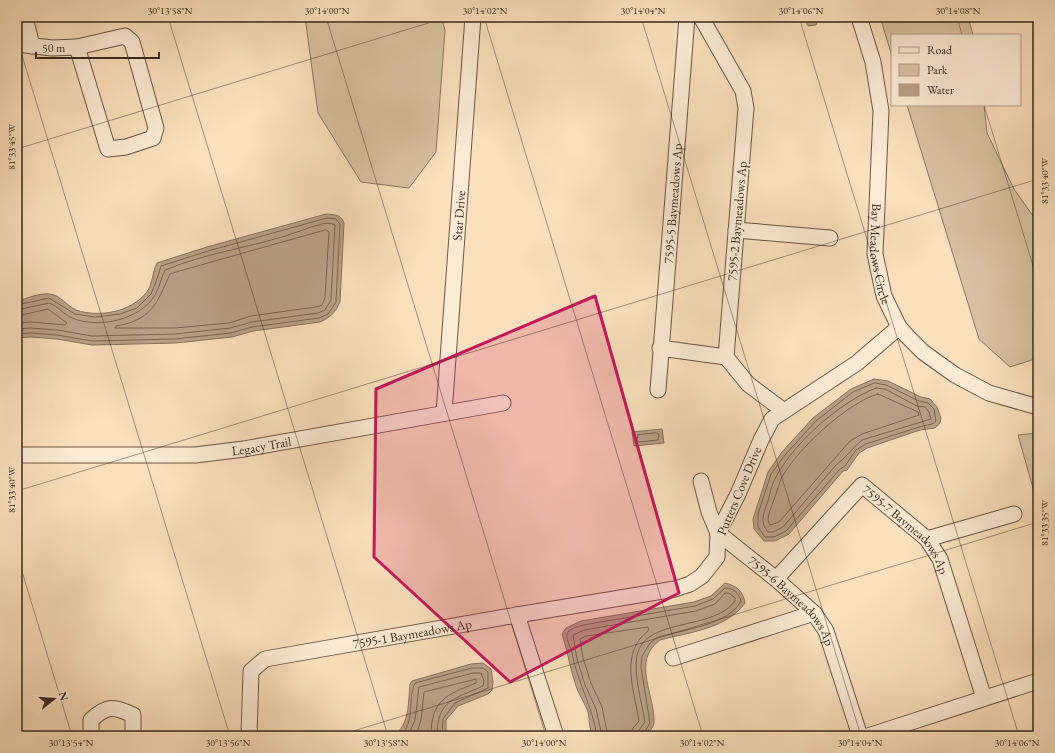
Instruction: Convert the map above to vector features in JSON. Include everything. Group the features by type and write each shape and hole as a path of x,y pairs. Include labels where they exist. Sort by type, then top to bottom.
{"street":[{"path":"24,17 32,46"},
{"name":"Star Drive","path":"444,414 473,17"},
{"name":"7595-5 Baymeadows Ap","path":"658,390 660,348 687,17"},
{"name":"7595-2 Baymeadows Ap","path":"701,17 743,92 746,108 726,357"},
{"name":"Bay Meadows Circle","path":"859,17 873,62 880,111 875,254 884,296 899,327 923,352 955,375 988,393 1038,407"},
{"path":"17,44 52,48 77,46 124,36 132,42 156,128 154,138 126,147 108,149 77,46"},
{"path":"736,230 830,238"},
{"name":"Putters Cove Drive","path":"517,615 675,589 690,584 702,576 717,557 718,533 738,494 761,440 772,419 857,363 899,327"},
{"path":"660,348 726,357 748,384 784,411"},
{"name":"Legacy Trail","path":"17,455 195,455 244,449 502,403"},
{"name":"7595-6 Baymeadows Ap","path":"701,481 709,512 718,533 776,579 814,613 826,631 860,736"},
{"name":"7595-7 Baymeadows Ap","path":"776,579 862,485 927,539 940,559 984,698"},
{"path":"927,539 1014,514"},
{"path":"673,658 814,613"},
{"path":"517,615 556,736"},
{"name":"7595-1 Baymeadows Ap","path":"249,736 251,671 265,659 517,615"},
{"path":"868,736 1038,681"},
{"path":"91,736 91,720 102,709 118,708 133,715 134,736"}],"highlighted area":[{"path":"595,296 679,593 510,682 374,557 376,389"}],"green space":[{"path":"305,17 441,17 445,30 436,152 409,188 361,182 318,113"},
{"path":"880,17 968,17 973,34 891,34 891,53"},
{"path":"907,106 984,106 987,133 1014,189 1038,223 1038,358 1010,367 979,339"},
{"path":"1038,433 1038,506 1018,435"}],"water":[{"path":"804,17 819,17 816,25 808,26"},
{"path":"326,214 339,216 344,223 340,302 332,314 320,322 253,331 232,337 176,343 92,345 57,339 31,337 17,338 17,302 21,300 38,295 50,294 57,296 76,310 95,313 114,312 133,304 147,292 157,263 207,247"},
{"path":"874,379 888,381 921,397 930,399 937,407 941,418 940,423 935,428 920,430 867,448 859,453 847,470 843,471 789,534 775,541 764,541 754,529 753,519 768,472 782,452 813,418 851,389"},
{"path":"662,429 664,443 634,446 632,432"},
{"path":"725,583 736,587 743,595 745,603 737,612 728,619 707,628 660,640 651,648 647,658 646,678 654,723 648,734 637,736 594,736 590,727 588,712 577,689 572,673 562,634 566,628 581,621 694,602 711,596"},
{"path":"483,663 491,669 493,682 492,690 488,694 458,706 446,720 446,736 394,736 399,731 406,719 410,684 412,681 471,664"}]}
